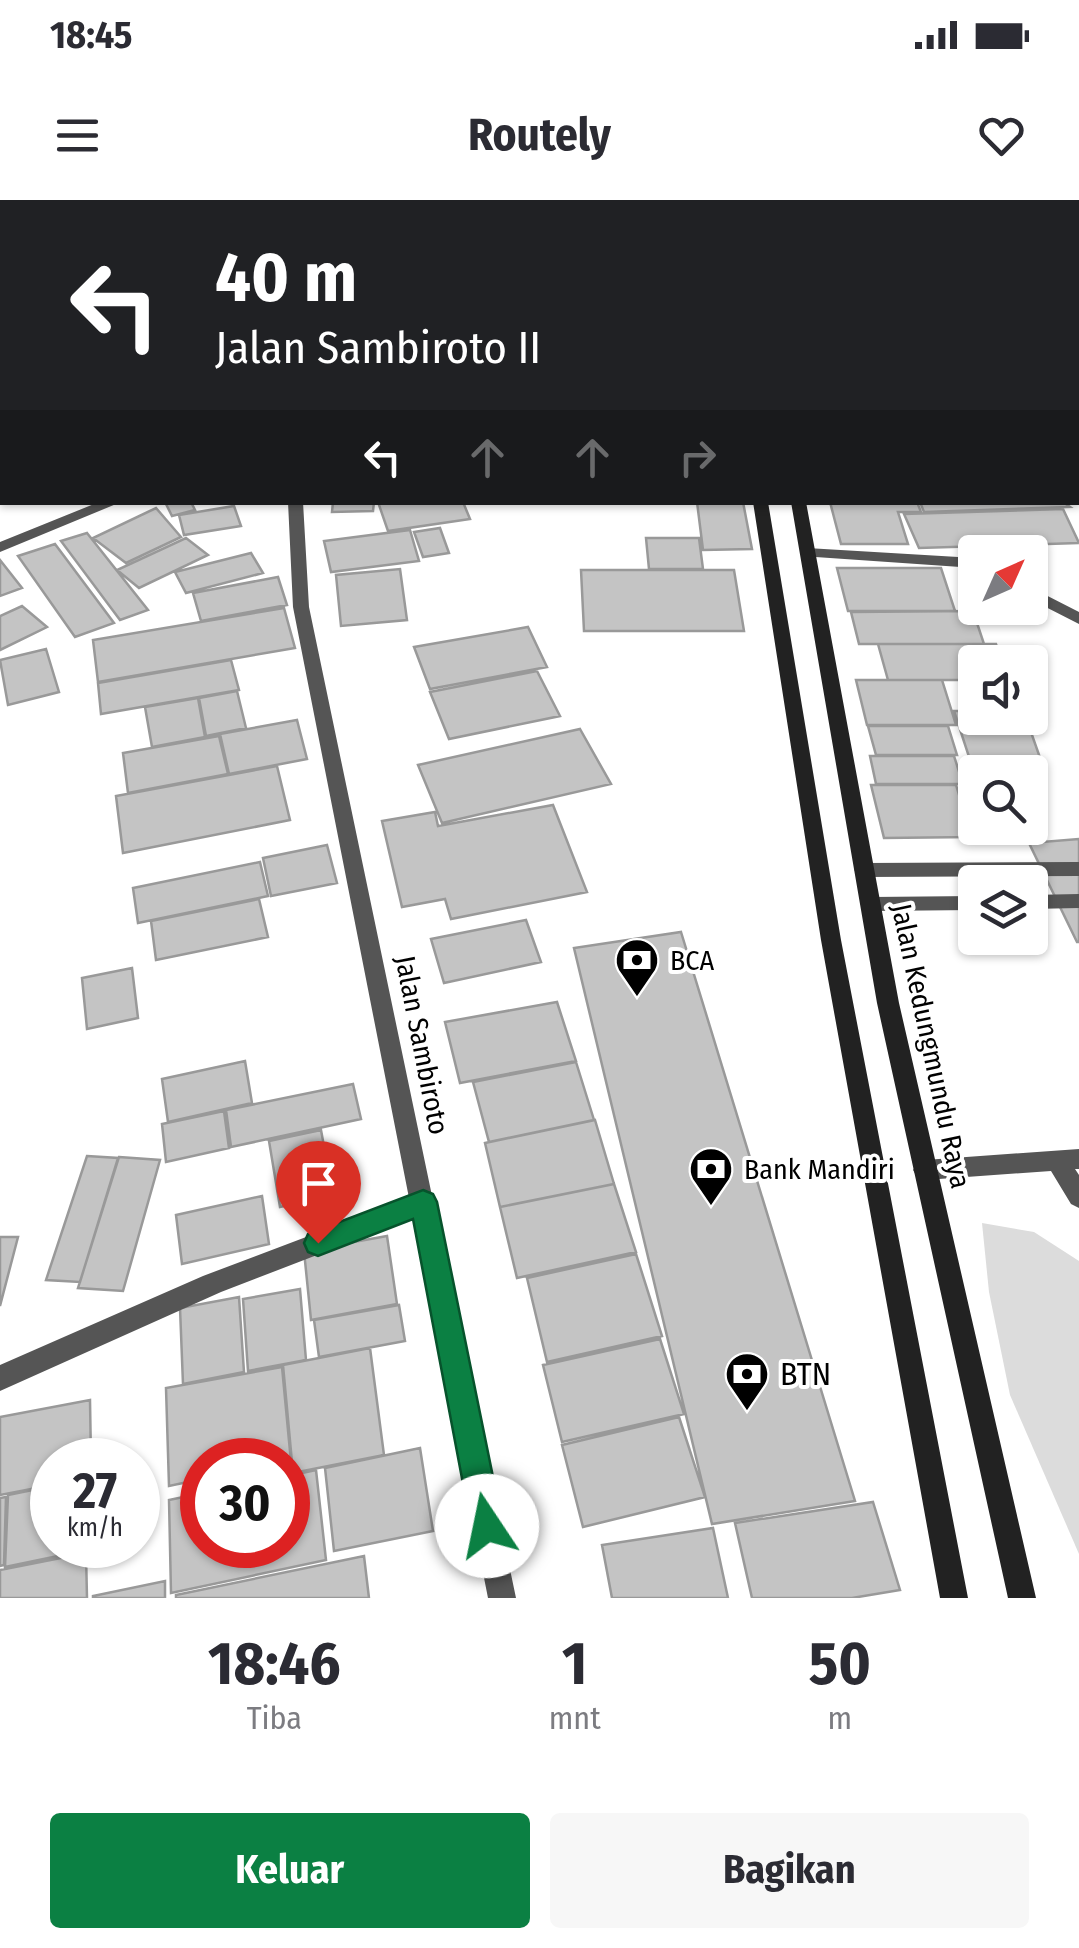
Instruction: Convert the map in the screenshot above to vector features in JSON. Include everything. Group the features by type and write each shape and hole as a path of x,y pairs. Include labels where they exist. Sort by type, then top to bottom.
{"main road":[{"path":"760,505 828,922 954,1598"},
{"name":"Jalan Kedungmundu Raya","path":"799,505 864,870 926,1170 1022,1598"}],"street":[{"path":"0,547 106,505"},
{"name":"Jalan Sambiroto","path":"295,505 301,607 502,1598"},
{"path":"808,558 958,565"},
{"path":"1048,591 1079,607"},
{"path":"1048,602 1079,619"},
{"path":"864,870 1079,869"},
{"path":"1048,902 1079,901"},
{"path":"872,904 958,903"},
{"path":"926,1170 1069,1160 1079,1198"},
{"path":"0,1378 212,1284 423,1202"}],"shaded area":[{"path":"982,1223 1034,1232 1079,1261 1079,1554 1010,1395 989,1292"}],"building":[{"path":"166,505 192,505 195,510 172,516"},
{"path":"333,505 374,505 373,511 332,512"},
{"path":"379,505 464,505 470,519 388,531"},
{"path":"697,505 744,505 752,549 703,550"},
{"path":"831,505 918,505 921,512 898,512 908,544 841,544"},
{"path":"921,505 1070,507 924,512"},
{"path":"234,506 241,526 184,535 179,515"},
{"path":"156,508 181,537 126,563 93,538"},
{"path":"1063,509 1079,543 1048,544 1048,535 958,535 958,547 919,548 904,514"},
{"path":"440,528 449,553 423,557 414,532"},
{"path":"410,530 419,561 331,572 324,541"},
{"path":"87,533 148,610 120,620 61,541"},
{"path":"186,538 208,555 139,588 117,570"},
{"path":"646,538 699,538 703,569 649,569"},
{"path":"55,544 114,623 75,637 18,556"},
{"path":"251,553 263,573 186,593 175,572"},
{"path":"0,560 22,588 0,596"},
{"path":"837,568 941,568 955,611 848,611"},
{"path":"400,569 407,620 341,626 336,575"},
{"path":"581,570 734,570 744,631 584,631"},
{"path":"278,577 287,605 201,621 193,593"},
{"path":"22,606 47,627 0,650 0,616"},
{"path":"284,608 295,648 98,682 93,640"},
{"path":"958,611 958,625 978,625 984,644 859,644 851,612"},
{"path":"528,627 547,667 430,689 414,647"},
{"path":"878,644 996,645 958,645 958,680 888,680"},
{"path":"46,649 59,692 8,705 0,660"},
{"path":"231,660 239,690 101,714 98,683"},
{"path":"537,671 560,716 449,739 430,692"},
{"path":"856,680 942,680 956,725 867,725"},
{"path":"237,691 246,728 206,736 199,698"},
{"path":"198,698 205,737 152,747 145,707"},
{"path":"297,720 307,759 229,774 220,734"},
{"path":"868,726 948,726 957,755 876,755"},
{"path":"580,729 611,784 442,823 418,765"},
{"path":"962,735 1032,735 1039,755 968,755"},
{"path":"219,736 228,774 128,793 123,753"},
{"path":"870,756 954,756 958,768 958,784 876,784"},
{"path":"277,766 290,820 123,853 116,796"},
{"path":"871,785 956,785 958,837 884,838"},
{"path":"553,805 587,892 451,919 445,899 402,907 382,821 435,812 438,826"},
{"path":"1079,839 1079,942 1048,882 1048,865 1040,865 1030,845 1048,845 1048,841"},
{"path":"327,845 337,883 271,896 263,858"},
{"path":"260,862 268,896 138,923 133,888"},
{"path":"259,899 268,937 156,960 151,921"},
{"path":"526,920 541,962 444,983 431,939"},
{"path":"681,932 855,1501 712,1524 574,948"},
{"path":"132,968 138,1018 87,1029 82,978"},
{"path":"557,1002 576,1061 460,1083 445,1022"},
{"path":"245,1061 252,1103 168,1122 162,1079"},
{"path":"576,1062 594,1120 489,1142 473,1082"},
{"path":"353,1084 361,1119 231,1147 226,1110"},
{"path":"224,1111 229,1148 166,1162 162,1124"},
{"path":"595,1120 614,1184 500,1207 485,1143"},
{"path":"321,1130 333,1195 280,1207 269,1141"},
{"path":"87,1156 118,1158 80,1282 46,1280"},
{"path":"119,1157 160,1160 123,1291 78,1288"},
{"path":"614,1184 636,1252 517,1278 500,1207"},
{"path":"262,1196 269,1244 182,1264 176,1215"},
{"path":"387,1236 397,1304 311,1320 304,1251"},
{"path":"0,1237 18,1237 0,1306"},
{"path":"636,1254 662,1336 547,1362 527,1278"},
{"path":"300,1289 306,1360 248,1371 243,1299"},
{"path":"239,1297 244,1372 183,1384 180,1308"},
{"path":"399,1305 405,1341 319,1357 314,1320"},
{"path":"660,1339 684,1414 562,1442 543,1365"},
{"path":"370,1348 384,1455 310,1470 310,1438 290,1438 283,1365"},
{"path":"282,1367 289,1438 180,1438 180,1484 169,1486 166,1388"},
{"path":"90,1400 91,1438 30,1438 30,1489 0,1495 0,1417"},
{"path":"679,1417 705,1497 583,1527 562,1445"},
{"path":"420,1448 433,1531 334,1551 325,1468"},
{"path":"316,1470 326,1560 310,1563 310,1471"},
{"path":"30,1490 30,1562 5,1567 8,1495"},
{"path":"6,1497 4,1565 0,1566 0,1498"},
{"path":"180,1498 180,1568 288,1568 171,1593 169,1500"},
{"path":"873,1502 900,1590 852,1598 752,1598 735,1523"},
{"path":"713,1528 728,1598 612,1598 602,1545"},
{"path":"364,1556 369,1598 176,1598 176,1595"},
{"path":"30,1564 30,1568 86,1568 87,1598 0,1598 0,1570"},
{"path":"165,1581 165,1598 93,1598 93,1596"}],"place":[{"name":"BCA","path":"637,998"},
{"name":"Bank Mandiri","path":"711,1207"},
{"name":"BTN","path":"747,1412"}],"route":[{"path":"318,1243 423,1202 487,1526"}]}
